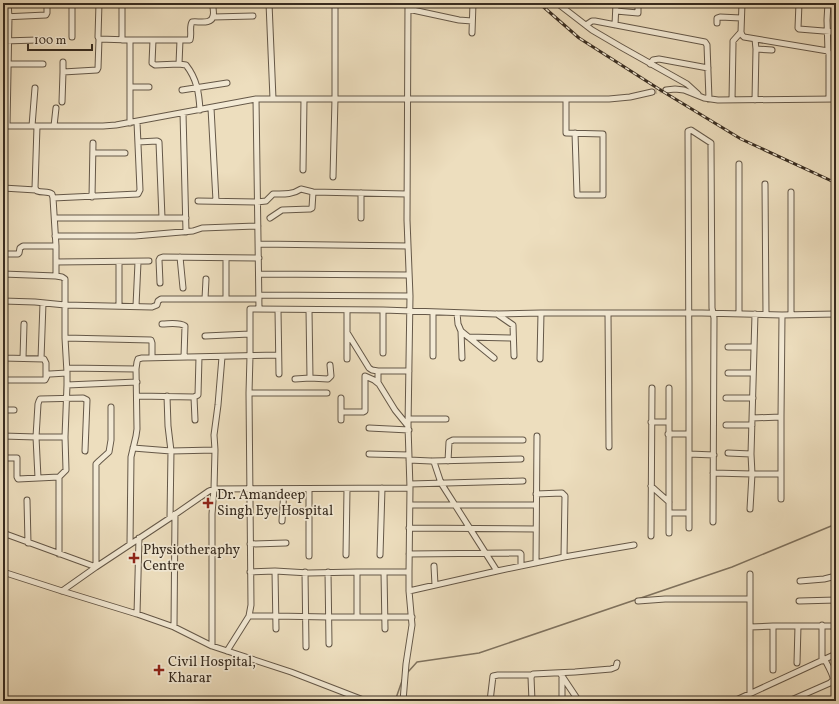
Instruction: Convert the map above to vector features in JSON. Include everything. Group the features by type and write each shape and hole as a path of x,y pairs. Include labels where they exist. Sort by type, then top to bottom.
{"street":[{"path":"8,3 6,17 5,126 103,126 137,122 256,99 621,99 652,92"},
{"path":"6,17 46,15 47,3"},
{"path":"72,3 72,36"},
{"path":"63,72 98,70 99,3"},
{"path":"122,3 122,40"},
{"path":"212,3 213,17"},
{"path":"269,3 273,99"},
{"path":"332,177 335,99 335,3"},
{"path":"403,701 407,652 412,629 409,591 410,486 408,419 410,296 407,194 408,3"},
{"path":"472,33 473,3"},
{"path":"557,3 586,25 620,47 687,84 700,96"},
{"path":"615,25 616,3"},
{"path":"616,11 638,13 638,3"},
{"path":"742,3 741,32 744,37 826,50 828,52"},
{"path":"799,3 798,29 836,32"},
{"path":"828,3 829,99"},
{"path":"408,10 459,20 472,21"},
{"path":"99,39 190,40 192,22 210,21 213,17 253,16"},
{"path":"717,23 717,18 720,17 741,18"},
{"path":"586,25 594,21 706,42 709,99"},
{"path":"732,100 733,41 741,32"},
{"path":"755,38 755,100"},
{"path":"6,41 38,40"},
{"path":"130,40 130,123"},
{"path":"153,40 153,64 179,64 188,68 198,88 200,110"},
{"path":"179,64 180,40"},
{"path":"756,49 772,50"},
{"path":"650,64 653,60 659,59 708,68"},
{"path":"6,62 43,64"},
{"path":"62,102 63,62"},
{"path":"182,90 227,83"},
{"path":"130,87 149,87"},
{"path":"35,88 34,126 36,190"},
{"path":"666,90 684,90 709,99 836,99"},
{"path":"256,99 259,309"},
{"path":"303,170 304,99"},
{"path":"566,99 566,133 575,133 603,134 603,195 576,195 575,133"},
{"path":"54,126 56,108"},
{"path":"211,108 216,201"},
{"path":"183,113 186,232"},
{"path":"53,198 138,194 140,190 137,122"},
{"path":"689,528 688,131 691,130 711,143 712,308 714,314 713,522"},
{"path":"138,142 159,142 162,218"},
{"path":"92,197 93,143"},
{"path":"93,153 125,153"},
{"path":"739,164 739,314"},
{"path":"765,184 766,314"},
{"path":"3,188 36,190 39,192 50,192 52,194 56,236 56,276"},
{"path":"198,201 258,202 266,201 273,194 287,194 301,189 313,192 407,194"},
{"path":"270,218 282,210 312,208 313,192"},
{"path":"791,192 791,314"},
{"path":"361,193 361,218"},
{"path":"55,218 186,218"},
{"path":"56,236 135,236 193,232 202,228 258,226"},
{"path":"258,244 408,246"},
{"path":"3,254 18,254 20,248 23,246 56,246"},
{"path":"160,283 159,260 163,257 259,258"},
{"path":"180,257 183,288"},
{"path":"226,258 226,299"},
{"path":"56,262 149,261"},
{"path":"119,262 119,306"},
{"path":"136,306 138,262"},
{"path":"3,274 56,276 65,279 65,338 67,371 65,437 66,470 59,477 17,478 17,458 3,458"},
{"path":"259,274 409,275"},
{"path":"205,299 206,279"},
{"path":"3,301 65,305 155,306 161,299 410,296"},
{"path":"41,359 43,303"},
{"path":"227,651 249,616 251,605 249,490 250,309 383,310 496,314 836,314"},
{"path":"278,310 278,374"},
{"path":"309,310 310,378"},
{"path":"347,310 347,359"},
{"path":"382,354 383,310"},
{"path":"433,312 433,356"},
{"path":"457,313 458,324 461,331 462,358"},
{"path":"540,313 540,359"},
{"path":"608,313 609,447"},
{"path":"496,314 513,326 514,356"},
{"path":"750,509 755,314"},
{"path":"781,499 780,417 782,315"},
{"path":"4,322 3,358 44,359 46,363 46,378"},
{"path":"23,358 24,324"},
{"path":"162,324 184,324 184,357"},
{"path":"461,331 494,358"},
{"path":"205,336 250,334"},
{"path":"348,334 365,363 372,370 409,371"},
{"path":"468,337 513,338"},
{"path":"65,338 151,340 152,357"},
{"path":"728,347 754,347"},
{"path":"130,544 131,457 137,429 136,369 138,359 152,357 278,355"},
{"path":"137,396 198,395 199,357"},
{"path":"212,646 212,514 215,450 214,429 218,405 222,357"},
{"path":"341,412 365,411 365,363"},
{"path":"295,379 330,378 330,365"},
{"path":"3,380 42,380 46,378 48,374 67,371 136,369"},
{"path":"378,371 378,382 408,428"},
{"path":"728,373 753,373"},
{"path":"365,376 378,382"},
{"path":"67,385 137,382"},
{"path":"651,536 652,388"},
{"path":"669,388 669,533"},
{"path":"249,393 327,393"},
{"path":"167,396 171,451 170,518"},
{"path":"194,396 195,420"},
{"path":"38,478 36,438 38,404 40,399 83,398 87,400 85,451"},
{"path":"341,398 341,420"},
{"path":"726,398 753,398"},
{"path":"96,567 96,464 109,452 111,440 111,407"},
{"path":"3,410 14,410"},
{"path":"752,418 780,417"},
{"path":"408,419 446,419"},
{"path":"651,422 669,422"},
{"path":"726,424 752,425"},
{"path":"369,428 408,428"},
{"path":"668,434 689,434"},
{"path":"3,436 36,438 65,437"},
{"path":"536,563 537,436"},
{"path":"448,461 449,442 452,440 523,440"},
{"path":"133,448 171,451 215,450"},
{"path":"728,453 751,454"},
{"path":"369,454 409,457 432,461 522,459"},
{"path":"689,454 714,454"},
{"path":"432,461 441,483 497,571"},
{"path":"713,473 781,474"},
{"path":"59,477 59,554"},
{"path":"62,592 96,567 214,489 347,489 382,488 441,483 523,481"},
{"path":"651,486 669,502"},
{"path":"380,555 382,488"},
{"path":"282,521 284,489"},
{"path":"309,489 309,556"},
{"path":"346,555 347,489"},
{"path":"536,494 562,493 565,496 564,557"},
{"path":"27,500 28,543"},
{"path":"410,505 536,505"},
{"path":"669,513 689,513"},
{"path":"174,627 175,514"},
{"path":"409,528 536,529"},
{"path":"3,533 96,567"},
{"path":"137,614 139,538"},
{"path":"250,544 286,543"},
{"path":"409,591 564,557 634,545"},
{"path":"409,554 520,552 521,566"},
{"path":"434,566 435,585"},
{"path":"275,571 276,629"},
{"path":"3,572 174,627 212,646 291,672 366,701"},
{"path":"250,572 409,572"},
{"path":"305,572 306,647"},
{"path":"328,572 329,644"},
{"path":"357,572 357,617"},
{"path":"384,572 385,629"},
{"path":"750,574 750,694"},
{"path":"800,581 824,579 836,576"},
{"path":"638,601 666,599 750,600"},
{"path":"799,601 836,600"},
{"path":"249,616 412,617"},
{"path":"789,701 833,680 833,677 823,660 822,625"},
{"path":"773,626 773,670"},
{"path":"797,663 798,626"},
{"path":"750,627 836,626"},
{"path":"734,701 836,654"},
{"path":"490,701 493,676 536,674 561,675 611,669 616,667 618,663"},
{"path":"532,675 532,701"},
{"path":"561,675 578,700 604,700"},
{"path":"561,675 562,701"}],"waterway":[{"path":"408,672 417,662 479,653 732,567 836,524"},
{"path":"395,701 403,678"}],"tunnel":[{"path":"652,92 666,90"}],"railway":[{"path":"539,3 579,38 741,139 836,183"}],"place":[{"name":"Dr. Amandeep Singh Eye Hospital","path":"208,503"},
{"name":"Physiotheraphy Centre","path":"134,558"},
{"name":"Civil Hospital, Kharar","path":"159,670"}]}
